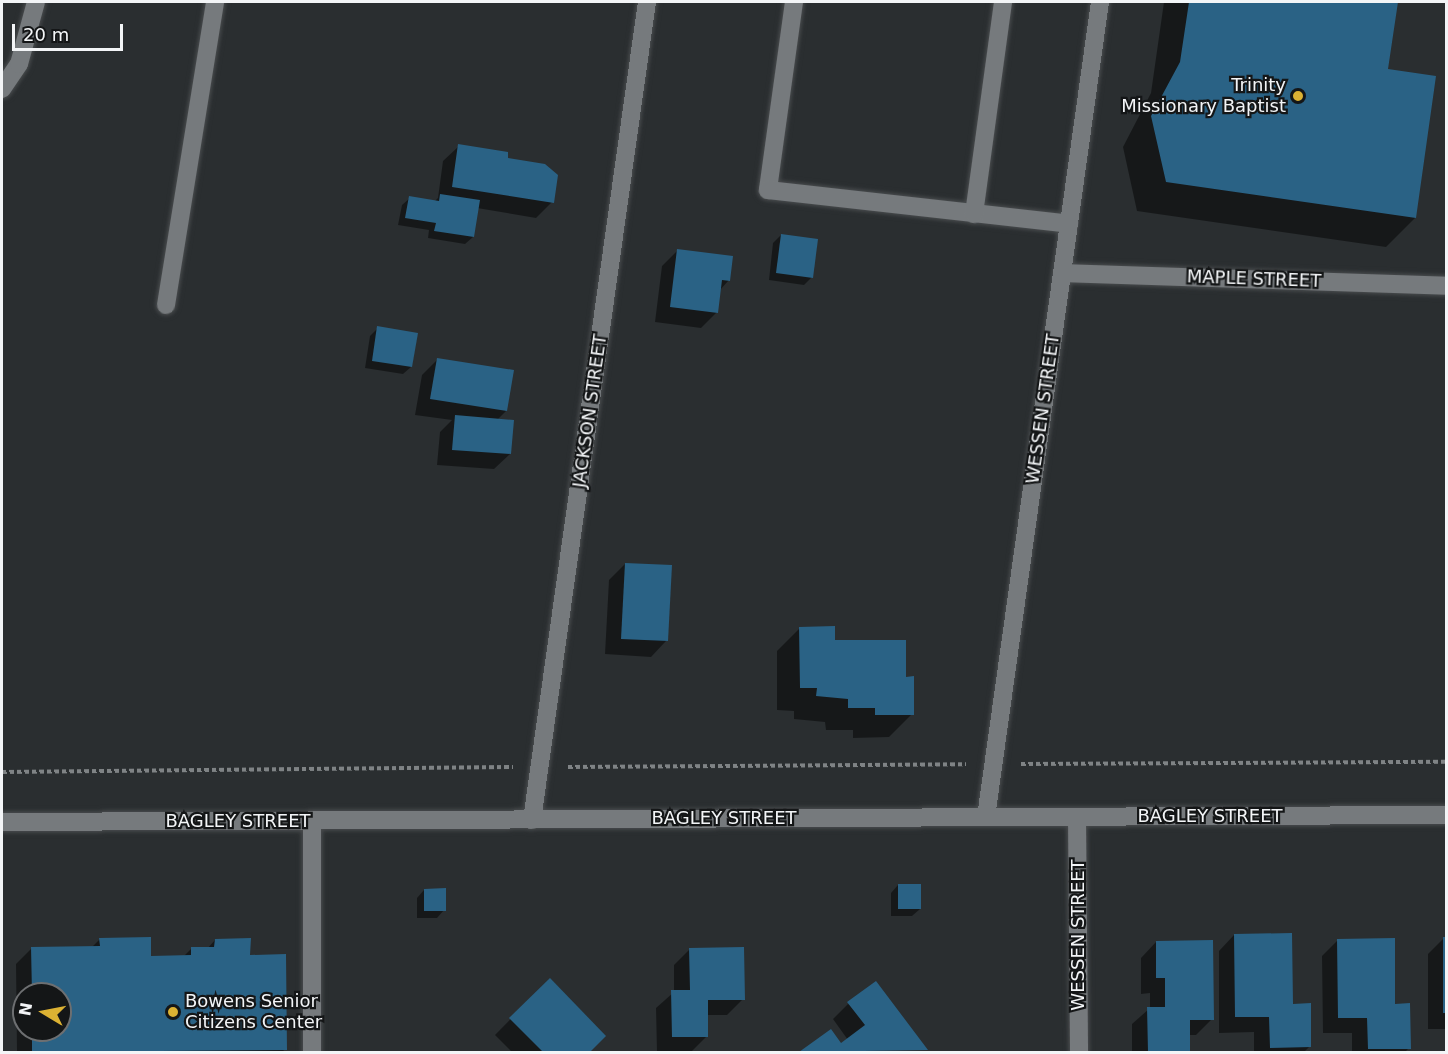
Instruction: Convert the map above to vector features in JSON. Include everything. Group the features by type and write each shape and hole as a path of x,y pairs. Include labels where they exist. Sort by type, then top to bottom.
{"street":[{"path":"2,88 19,64 36,2"},
{"path":"166,305 215,2"},
{"name":"JACKSON STREET","path":"532,820 647,2"},
{"path":"794,2 768,190 1069,224"},
{"path":"974,214 1002,2"},
{"name":"WESSEN STREET","path":"986,817 1100,2"},
{"name":"MAPLE STREET","path":"1062,273 1446,286"},
{"name":"BAGLEY STREET","path":"2,822 1446,815"},
{"name":"WESSEN STREET","path":"1077,817 1079,1053"},
{"path":"312,820 312,1053"}],"path":[{"path":"1034,764 1446,762"},
{"path":"580,768 954,764"},
{"path":"2,772 498,767"}],"building":[{"name":"Trinity Missionary Baptist","path":"1189,2 1398,2 1388,69 1436,76 1416,218 1166,182 1151,116 1180,62"},
{"path":"458,144 508,152 508,158 545,164 558,175 554,203 452,187"},
{"path":"440,194 480,200 474,237 434,231 436,223 405,218 409,196 439,201"},
{"path":"781,234 818,239 813,278 776,273"},
{"path":"677,249 733,256 730,281 722,280 718,313 670,307"},
{"path":"377,326 418,333 412,367 372,361"},
{"path":"437,358 514,370 507,411 430,399"},
{"path":"455,415 514,420 511,454 452,450"},
{"path":"625,563 672,565 668,641 621,639"},
{"path":"835,626 835,640 906,640 906,677 914,676 914,715 875,715 875,708 848,708 848,699 816,696 817,688 800,688 799,627"},
{"path":"898,884 921,884 921,909 898,909"},
{"path":"446,888 446,911 424,911 424,889"},
{"path":"1292,933 1293,1004 1311,1003 1311,1047 1270,1048 1269,1017 1235,1017 1234,934"},
{"name":"Bowens Senior Citizens Center","path":"151,937 151,956 191,955 191,947 214,947 215,939 251,938 250,955 286,954 287,1050 32,1052 32,1042 72,1042 72,982 32,982 31,947 100,946 99,938"},
{"path":"1443,937 1446,937 1446,1013 1443,1013"},
{"path":"1395,938 1395,1004 1410,1003 1411,1049 1368,1049 1367,1018 1338,1018 1337,939"},
{"path":"1213,940 1214,1020 1190,1020 1190,1052 1148,1052 1147,1007 1165,1007 1165,978 1156,978 1156,941"},
{"path":"744,947 745,1000 708,1000 708,1037 672,1037 671,990 690,990 689,948"},
{"path":"550,978 606,1036 590,1052 543,1052 509,1018"},
{"path":"876,981 928,1050 799,1052 831,1029 841,1043 865,1025 847,1002"}],"place":[{"name":"Trinity Missionary Baptist","path":"1298,96"},
{"name":"Bowens Senior Citizens Center","path":"173,1012"}]}
